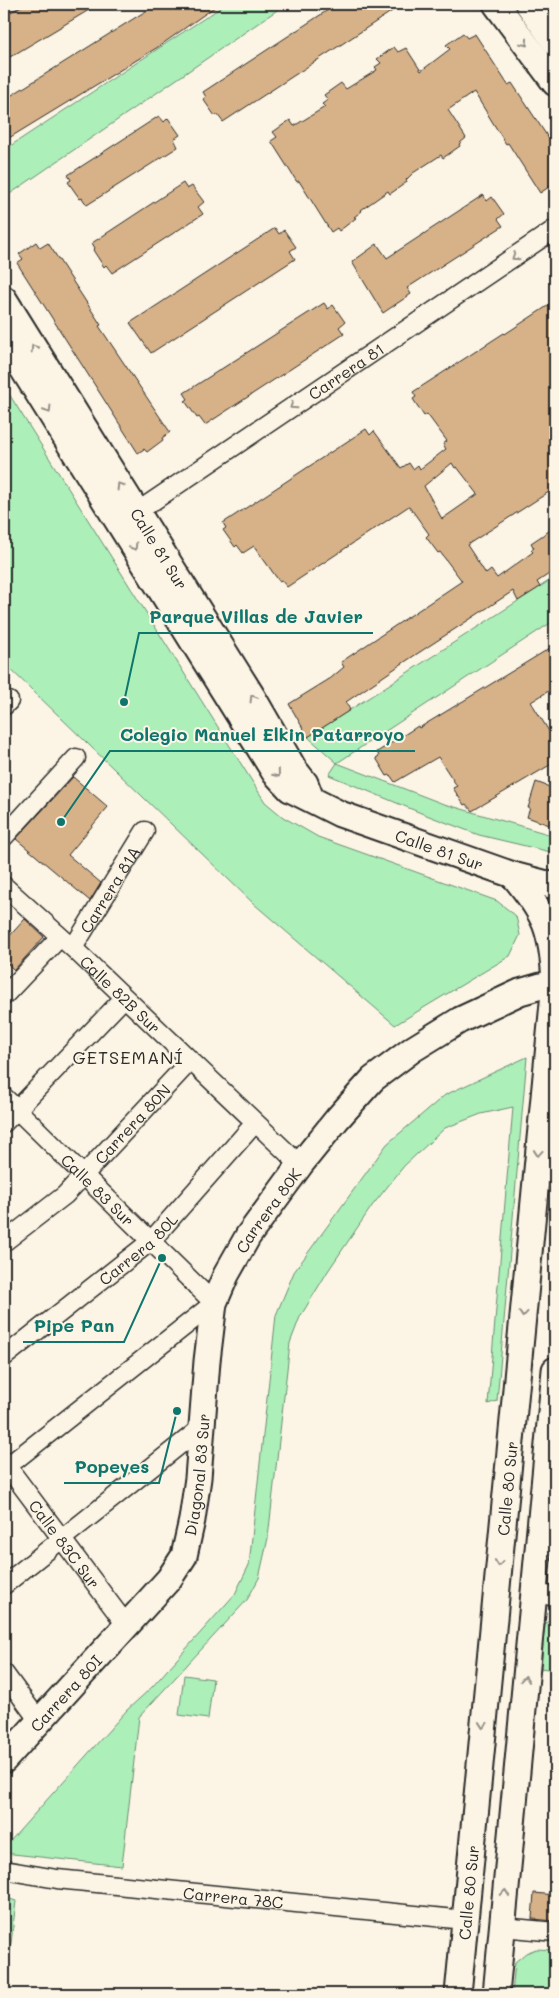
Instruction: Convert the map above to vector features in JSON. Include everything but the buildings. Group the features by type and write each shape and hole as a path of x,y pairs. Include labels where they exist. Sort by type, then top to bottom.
{"street":[{"path":"496,4 555,83"},
{"path":"528,4 555,42"},
{"name":"Carrera 81","path":"137,512 555,229"},
{"name":"Calle 81 Sur","path":"4,299 246,688 294,769 305,784 312,800"},
{"name":"Calle 81 Sur","path":"4,339 275,773 290,789 340,814 513,875 555,886"},
{"path":"4,837 76,758"},
{"name":"Carrera 81A","path":"67,943 145,831"},
{"name":"Calle 81 Sur","path":"513,875 532,897 542,915 553,950 555,982"},
{"name":"Calle 82B Sur","path":"4,886 67,943 300,1165"},
{"path":"4,996 67,943"},
{"name":"Carrera 80K","path":"5,1466 214,1303 226,1275 248,1236 300,1165 361,1090 394,1062 429,1038 488,1006 520,992 555,982"},
{"name":"Calle 80 Sur","path":"458,1994 555,982"},
{"path":"4,1123 124,998"},
{"name":"Carrera 80N","path":"4,1242 65,1195 190,1061"},
{"name":"Calle 83 Sur","path":"4,1097 214,1303"},
{"name":"Carrera 80L","path":"4,1357 151,1241 255,1123"},
{"name":"Diagonal 83 Sur","path":"127,1626 169,1580 184,1556 192,1520 198,1478 207,1354 214,1303"},
{"path":"496,1994 502,1927 544,1595 555,1370"},
{"path":"4,1586 202,1427"},
{"name":"Calle 83C Sur","path":"5,1466 127,1626"},
{"name":"Carrera 80I","path":"4,1760 127,1626"},
{"path":"4,1673 39,1721"},
{"name":"Carrera 78C","path":"4,1870 57,1879 465,1920"},
{"path":"502,1927 555,1932"}],"green space":[{"path":"226,4 286,4 4,198 4,150"},
{"path":"4,386 265,802 283,817 318,837 497,901 516,916 520,935 510,956 395,1025 254,904 4,663"},
{"path":"555,577 555,620 337,763 308,737"},
{"path":"337,763 441,803 555,836 555,853 479,835 329,775"},
{"path":"527,1057 497,1401 488,1404 513,1107 481,1114 445,1128 404,1166 372,1206 328,1271 300,1317 290,1343 268,1538 259,1578 247,1600 139,1717 122,1866 4,1853 4,1848 127,1710 152,1687 235,1594 249,1565 276,1315 294,1272 387,1144 445,1095"},
{"path":"555,1615 555,1670 540,1668 544,1625"},
{"path":"184,1675 213,1679 208,1719 179,1715"},
{"path":"4,1897 16,1901 5,1994 4,1994"},
{"path":"536,1949 555,1950 555,1994 512,1994 515,1962 526,1953"}],"place":[{"name":"Parque Villas de Javier","path":"124,702"},
{"name":"Colegio Manuel Elkin Patarroyo","path":"61,822"},
{"name":"Pipe Pan","path":"162,1258"},
{"name":"Popeyes","path":"177,1411"}],"district":[{"name":"GETSEMANÍ","path":"128,1057"}]}
